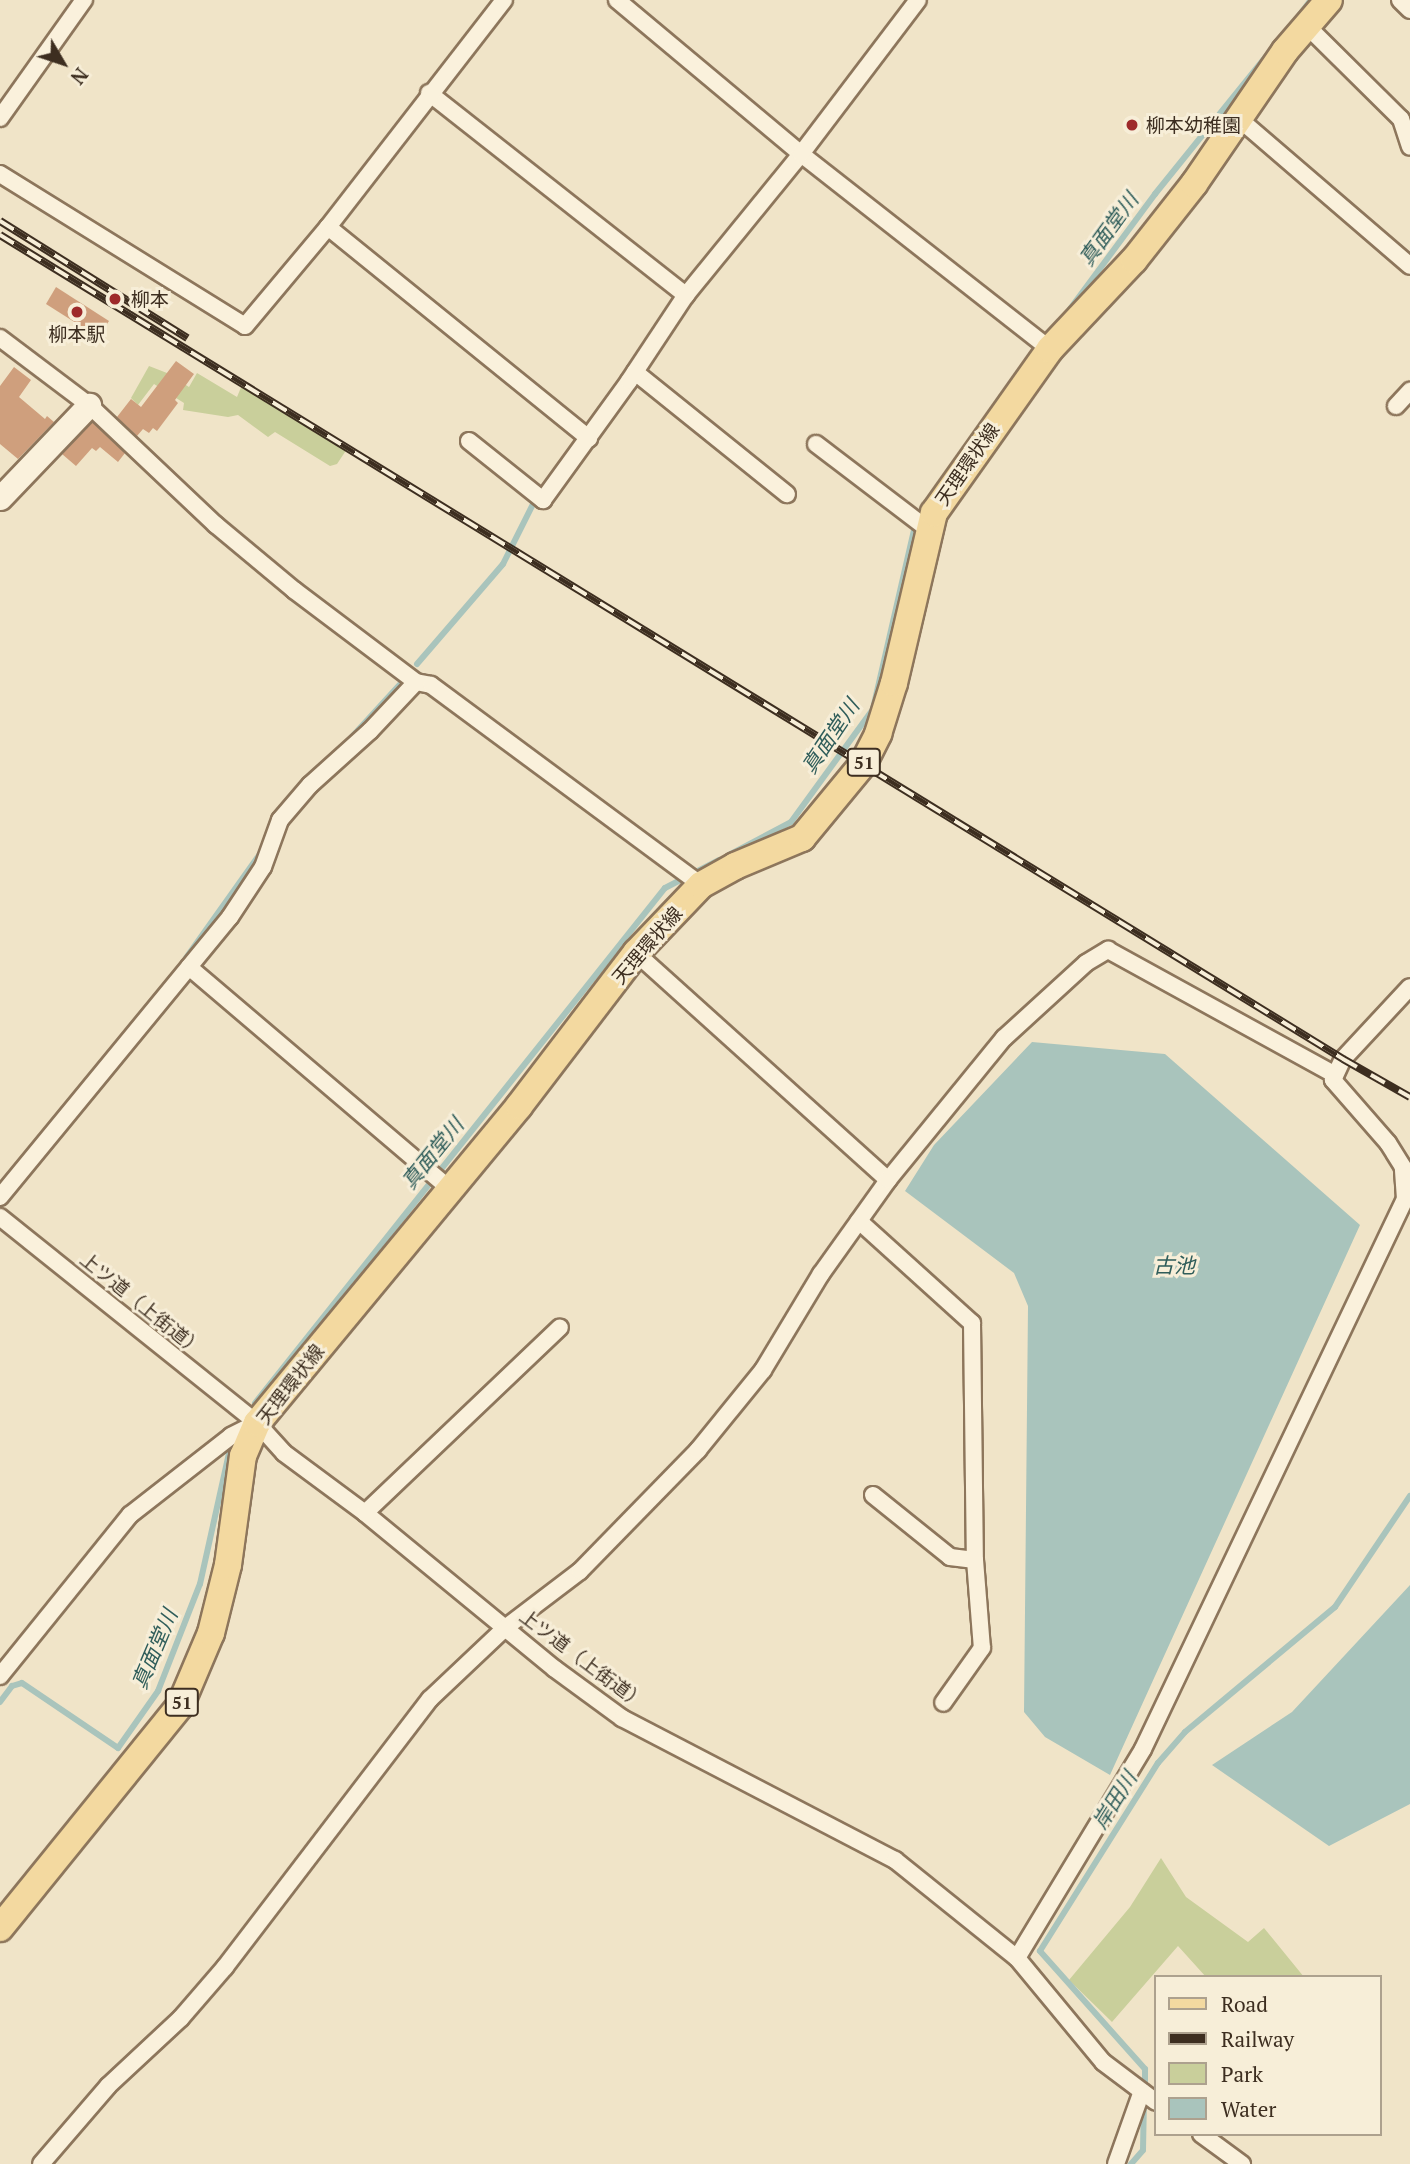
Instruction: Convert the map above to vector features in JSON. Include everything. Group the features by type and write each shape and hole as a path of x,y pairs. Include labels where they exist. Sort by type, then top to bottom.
{"main road":[{"name":"天理環状線","path":"0,1928 180,1706 211,1633 228,1565 243,1457 257,1423 451,1189 636,953 701,885 736,866 802,838 863,764 878,734 894,682 934,513 1050,349 1134,260 1194,184 1237,117 1329,0"},
{"path":"0,498 89,405"}],"street":[{"path":"0,118 84,0"},
{"path":"0,174 245,326 328,227 429,93 504,0"},
{"path":"617,0 801,153 1050,349"},
{"path":"469,441 543,500 589,438 686,295 801,153 918,0"},
{"path":"1400,0 1410,10"},
{"path":"1307,26 1401,119 1410,147"},
{"path":"429,93 686,295"},
{"path":"1237,117 1410,266"},
{"path":"328,227 589,438"},
{"path":"0,338 89,405 216,525 294,590 416,682 431,685 701,885"},
{"path":"635,372 787,494"},
{"path":"1396,406 1410,391"},
{"path":"816,444 930,531"},
{"path":"0,1197 230,917 263,867 280,820 310,785 370,731 416,682"},
{"path":"41,2164 108,2086 181,2018 225,1967 430,1699 505,1628 580,1571 698,1450 763,1370 821,1274 888,1180 1004,1038 1086,963 1108,950 1335,1074"},
{"path":"636,953 888,1180"},
{"path":"189,967 451,1189"},
{"path":"1017,1958 1143,1749 1405,1199 1403,1167 1388,1143 1333,1080 1343,1059 1410,987"},
{"name":"上ツ道（上街道）","path":"0,1217 257,1423 284,1453 365,1513 505,1628 622,1718 895,1860 1017,1958 1103,2062 1154,2100"},
{"path":"859,1221 971,1323 975,1560 982,1648 943,1703"},
{"path":"365,1513 561,1327"},
{"path":"0,1676 130,1515 231,1436 257,1423"},
{"path":"873,1495 950,1557 975,1560"},
{"path":"1116,2164 1142,2091"},
{"path":"1204,2136 1242,2164"}],"green space":[{"path":"149,366 167,373 189,387 197,373 237,397 242,385 347,449 337,464 330,466 275,432 268,437 238,415 228,417 183,410 184,403 154,384 128,418 137,404 131,398"},
{"path":"1161,1858 1186,1897 1248,1942 1264,1928 1302,1975 1204,1975 1178,1946 1112,2022 1069,1980 1130,1907"}],"water":[{"name":"古池","path":"1032,1042 1165,1054 1360,1225 1110,1775 1045,1737 1024,1712 1028,1306 1014,1273 905,1191 934,1145"},
{"path":"1410,1585 1410,1804 1329,1846 1212,1765 1292,1712"}],"building":[{"name":"柳本駅","path":"56,287 109,321 98,337 46,304"},
{"path":"176,361 194,374 175,400 178,403 157,431 153,428 149,433 143,429 137,436 117,417 131,399 141,407"},
{"path":"14,367 31,380 19,397 45,419 47,416 54,422 18,459 0,444 0,386"},
{"path":"92,422 125,453 118,462 100,447 96,451 92,448 76,466 62,454"}],"waterway":[{"name":"真面堂川","path":"1298,17 1311,0"},
{"name":"真面堂川","path":"1070,309 1155,194 1267,55"},
{"path":"417,664 503,564 535,500"},
{"name":"真面堂川","path":"729,855 791,822 873,709 916,522"},
{"path":"349,740 404,680"},
{"path":"186,958 260,854"},
{"name":"真面堂川","path":"255,1403 665,888 719,860"},
{"name":"真面堂川","path":"0,1702 12,1686 22,1683 118,1748 158,1691 200,1584 229,1453"},
{"name":"岸田川","path":"1145,2089 1145,2069 1040,1951 1158,1763 1185,1732 1335,1607 1410,1496"},
{"name":"岸田川","path":"1131,2164 1143,2150 1144,2100"}],"railway":[{"path":"0,221 187,338"},
{"path":"0,235 1343,1059 1410,1097"}],"place":[{"name":"柳本幼稚園","path":"1132,125"},
{"name":"柳本","path":"115,299"},
{"name":"柳本駅","path":"77,312"}]}
